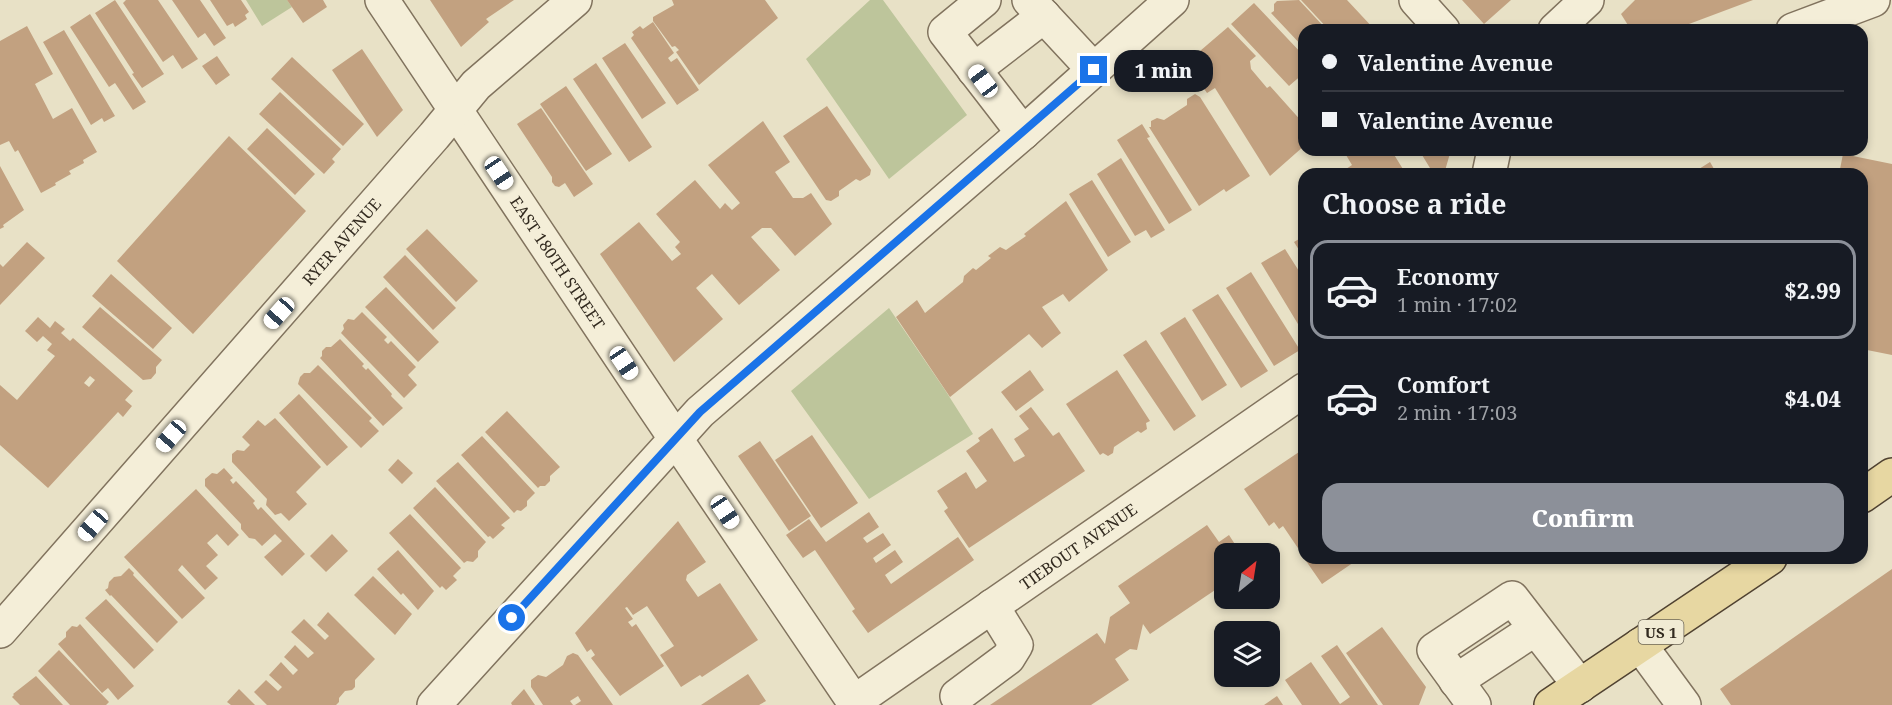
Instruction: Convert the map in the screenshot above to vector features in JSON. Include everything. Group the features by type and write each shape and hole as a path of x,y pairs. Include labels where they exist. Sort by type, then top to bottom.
{"main road":[{"path":"1868,492 1892,475"},
{"name":"US 1","path":"1551,705 1761,564"}],"street":[{"name":"EAST 180TH STREET","path":"382,0 855,703"},
{"name":"RYER AVENUE","path":"0,631 434,136 476,85 575,0"},
{"path":"984,0 945,32 1023,133"},
{"path":"434,705 700,412 1023,133 1172,0"},
{"path":"1416,0 1438,24"},
{"path":"1562,24 1587,0"},
{"path":"1808,24 1873,0"},
{"path":"975,70 1036,8 1094,70"},
{"name":"TIEBOUT AVENUE","path":"855,703 1298,394"},
{"path":"957,696 1008,658 1016,645 992,606"},
{"path":"1465,693 1535,629 1580,686"},
{"path":"1640,645 1684,705"}],"green space":[{"path":"246,0 287,0 292,7 262,26"},
{"path":"870,0 883,0 967,115 889,179 806,59"},
{"path":"889,308 973,434 869,499 791,391"}],"building":[{"path":"115,0 164,74 142,88 95,13"},
{"path":"126,0 158,0 198,59 182,69 173,55 163,62 123,3"},
{"path":"172,0 200,0 226,38 214,46 205,33 198,38"},
{"path":"210,0 241,0 249,12 245,15 247,19 235,27 233,23 227,26"},
{"path":"287,0 323,0 327,7 303,23"},
{"path":"430,0 514,0 486,19 489,22 461,47"},
{"path":"672,0 765,0 778,18 699,85 676,52 679,50 675,46 672,47 653,21 653,17 674,5"},
{"path":"1299,0 1321,24 1298,24 1298,42 1271,13 1277,1"},
{"path":"1301,0 1347,0 1369,24 1323,24"},
{"path":"1462,0 1511,0 1484,24"},
{"path":"1635,0 1753,0 1689,24 1627,24 1621,14"},
{"path":"1254,3 1298,50 1298,78 1289,86 1231,24"},
{"path":"90,14 146,102 133,110 115,83 109,87 70,27"},
{"path":"653,22 674,53 668,58 671,62 677,58 699,90 677,105 631,38 634,35 632,32 640,26 643,29"},
{"path":"27,26 53,74 35,84 53,119 72,108 97,152 83,160 84,163 69,171 71,174 55,183 56,185 41,193 18,150 15,152 9,141 0,145 0,41"},
{"path":"1228,27 1256,56 1250,61 1251,69 1298,117 1298,151 1270,176 1215,88 1207,93 1186,63"},
{"path":"64,30 115,116 104,122 102,118 91,125 43,42"},
{"path":"625,43 666,103 642,119 602,58"},
{"path":"362,49 403,110 377,137 332,70"},
{"path":"217,56 230,75 216,85 202,66"},
{"path":"292,57 364,124 343,146 271,79"},
{"path":"596,63 652,147 629,162 573,79"},
{"path":"566,86 612,154 586,171 540,104"},
{"path":"280,92 341,149 332,159 335,162 324,174 259,114"},
{"path":"1195,94 1200,97 1250,176 1226,192 1224,189 1199,206 1149,127 1151,127 1151,121 1157,118 1164,120 1187,105 1187,99"},
{"path":"827,106 871,170 870,175 860,181 856,179 839,191 839,196 831,201 826,200 783,136"},
{"path":"541,108 593,184 574,197 565,183 559,187 555,186 552,177 517,124"},
{"path":"763,121 790,162 775,172 793,198 803,198 811,193 832,224 795,256 771,228 762,228 751,237 780,270 739,305 712,274 696,288 723,319 674,362 600,254 639,222 672,261 681,254 675,247 680,242 656,214 695,180 720,209 725,203 732,210 740,203 708,165"},
{"path":"1142,124 1150,137 1147,138 1192,210 1169,224 1117,140"},
{"path":"267,128 315,174 295,195 247,149"},
{"path":"229,136 306,211 193,334 117,261"},
{"path":"1347,156 1395,156 1402,168 1348,168 1352,165"},
{"path":"1423,156 1449,156 1446,168 1430,168"},
{"path":"1843,156 1892,164 1892,355 1868,350 1868,168 1840,168"},
{"path":"1121,158 1165,230 1151,238 1146,230 1135,236 1097,174"},
{"path":"1710,162 1714,168 1700,168"},
{"path":"0,166 24,210 0,229"},
{"path":"1092,180 1131,242 1108,257 1069,194"},
{"path":"1066,201 1108,270 1069,302 1063,294 1042,307 1061,333 1042,348 1029,334 950,397 896,317 917,300 925,313 963,282 964,276 973,268 976,270 991,258 988,256 1000,247 1006,250 1026,236 1024,234"},
{"path":"427,229 478,281 456,302 406,249"},
{"path":"27,242 45,258 0,305 0,264 3,267"},
{"path":"1285,249 1298,270 1298,324 1261,263"},
{"path":"405,255 456,308 433,330 383,277"},
{"path":"1251,272 1298,347 1298,351 1274,366 1226,288"},
{"path":"111,274 172,328 153,349 92,296"},
{"path":"386,287 439,342 418,362 365,307"},
{"path":"1218,294 1268,371 1241,388 1192,310"},
{"path":"100,307 162,360 151,379 143,380 82,327"},
{"path":"362,312 387,337 384,340 388,344 391,341 416,367 408,375 417,385 404,398 341,333 348,319 354,320"},
{"path":"38,317 50,328 55,321 65,329 61,333 70,341 73,338 133,391 125,400 132,406 123,417 118,412 48,488 0,445 0,385 17,400 55,356 47,350 52,344 43,336 37,342 25,331","holes":["90,376 95,380 89,387 84,383"]},
{"path":"1185,317 1227,385 1202,401 1160,333"},
{"path":"340,339 364,364 362,366 366,370 368,368 403,408 383,426 320,358 326,347 331,347"},
{"path":"1146,340 1196,416 1174,431 1123,355"},
{"path":"318,365 372,418 369,421 379,431 361,448 298,384 304,373 310,373"},
{"path":"1030,370 1044,390 1016,411 1001,392"},
{"path":"1117,370 1150,421 1146,423 1147,429 1141,433 1138,431 1114,447 1113,453 1108,456 1103,453 1100,455 1066,404"},
{"path":"299,394 348,447 327,466 279,413"},
{"path":"1031,407 1053,436 1059,432 1085,471 969,548 944,511 948,508 937,491 966,472 976,489 987,481 966,451 992,428 1014,462 1025,456 1014,439 1029,429 1019,416"},
{"path":"507,411 560,467 550,476 550,481 545,486 538,488 485,432"},
{"path":"275,418 321,467 296,492 307,504 289,521 281,513 275,515 266,505 267,499 232,462 232,454 237,450 244,451 250,445 242,437 258,420 265,426"},
{"path":"812,435 858,503 821,528 775,460"},
{"path":"482,436 535,493 521,511 517,510 514,513 461,455"},
{"path":"760,441 811,516 789,531 738,456"},
{"path":"1298,453 1298,548 1283,526 1279,529 1274,522 1269,526 1244,489"},
{"path":"398,459 413,473 402,484 388,470"},
{"path":"458,462 510,518 501,525 505,528 493,539 488,537 436,481"},
{"path":"224,468 233,478 230,480 233,484 236,481 255,501 253,503 258,510 261,507 305,554 282,576 264,557 282,541 275,534 262,546 255,539 249,538 241,529 241,524 205,486 205,479"},
{"path":"435,487 486,542 478,551 478,557 473,562 464,563 413,508"},
{"path":"196,489 239,535 228,546 217,534 207,543 218,555 206,566 218,578 205,590 182,565 178,570 205,598 182,619 124,557"},
{"path":"869,512 879,527 863,538 867,543 883,533 891,545 873,558 876,563 895,550 903,562 885,575 891,584 958,537 974,560 868,633 852,611 855,609 815,550 803,558 786,535 809,519 826,542"},
{"path":"410,514 461,568 453,576 457,580 446,590 442,586 440,588 389,533"},
{"path":"678,521 706,562 687,575 686,580 698,597 720,583 758,640 702,677 700,675 681,687 660,655 674,646 647,606 633,615 627,607 625,608 633,619 628,622 632,627 636,624 664,666 620,696 591,658 595,655 591,649 587,652 575,633"},
{"path":"1207,525 1219,542 1229,535 1234,543 1214,543 1214,591 1150,634 1143,624 1137,650 1130,649 1115,659 1129,680 1091,705 990,705 1097,633 1105,644 1110,617 1130,603 1118,586"},
{"path":"332,534 348,551 326,572 310,556"},
{"path":"398,550 434,591 418,610 377,569"},
{"path":"1308,564 1351,564 1322,584"},
{"path":"129,568 178,622 157,643 105,590 114,577 121,576"},
{"path":"1892,569 1892,705 1731,705 1720,689"},
{"path":"373,576 412,614 395,635 354,595"},
{"path":"106,599 154,650 134,669 85,618"},
{"path":"328,612 375,659 355,680 355,687 345,691 336,705 267,705 254,692 266,680 278,691 282,687 269,675 281,662 293,675 298,670 284,657 295,645 308,658 314,653 291,632 304,619 325,640 329,636 317,625"},
{"path":"80,624 134,686 118,700 108,688 102,693 58,644 66,637 66,632 72,626 77,627"},
{"path":"1382,627 1426,687 1419,705 1383,705 1346,653"},
{"path":"1337,645 1378,705 1302,705 1285,680 1311,662 1340,704 1350,697 1321,656"},
{"path":"59,650 109,702 106,705 70,705 38,671"},
{"path":"573,653 578,655 613,705 575,705 581,701 578,696 570,701 573,705 543,705 531,687 531,680 538,675 546,677 563,665 567,656"},
{"path":"748,674 766,701 759,705 701,705"},
{"path":"36,676 63,705 20,705 12,697"},
{"path":"239,689 255,705 231,705 227,702"},
{"path":"524,689 535,705 512,705 511,703"},
{"path":"1277,696 1283,705 1264,705"}],"route":[{"path":"512,618 700,412 1094,70"}]}
